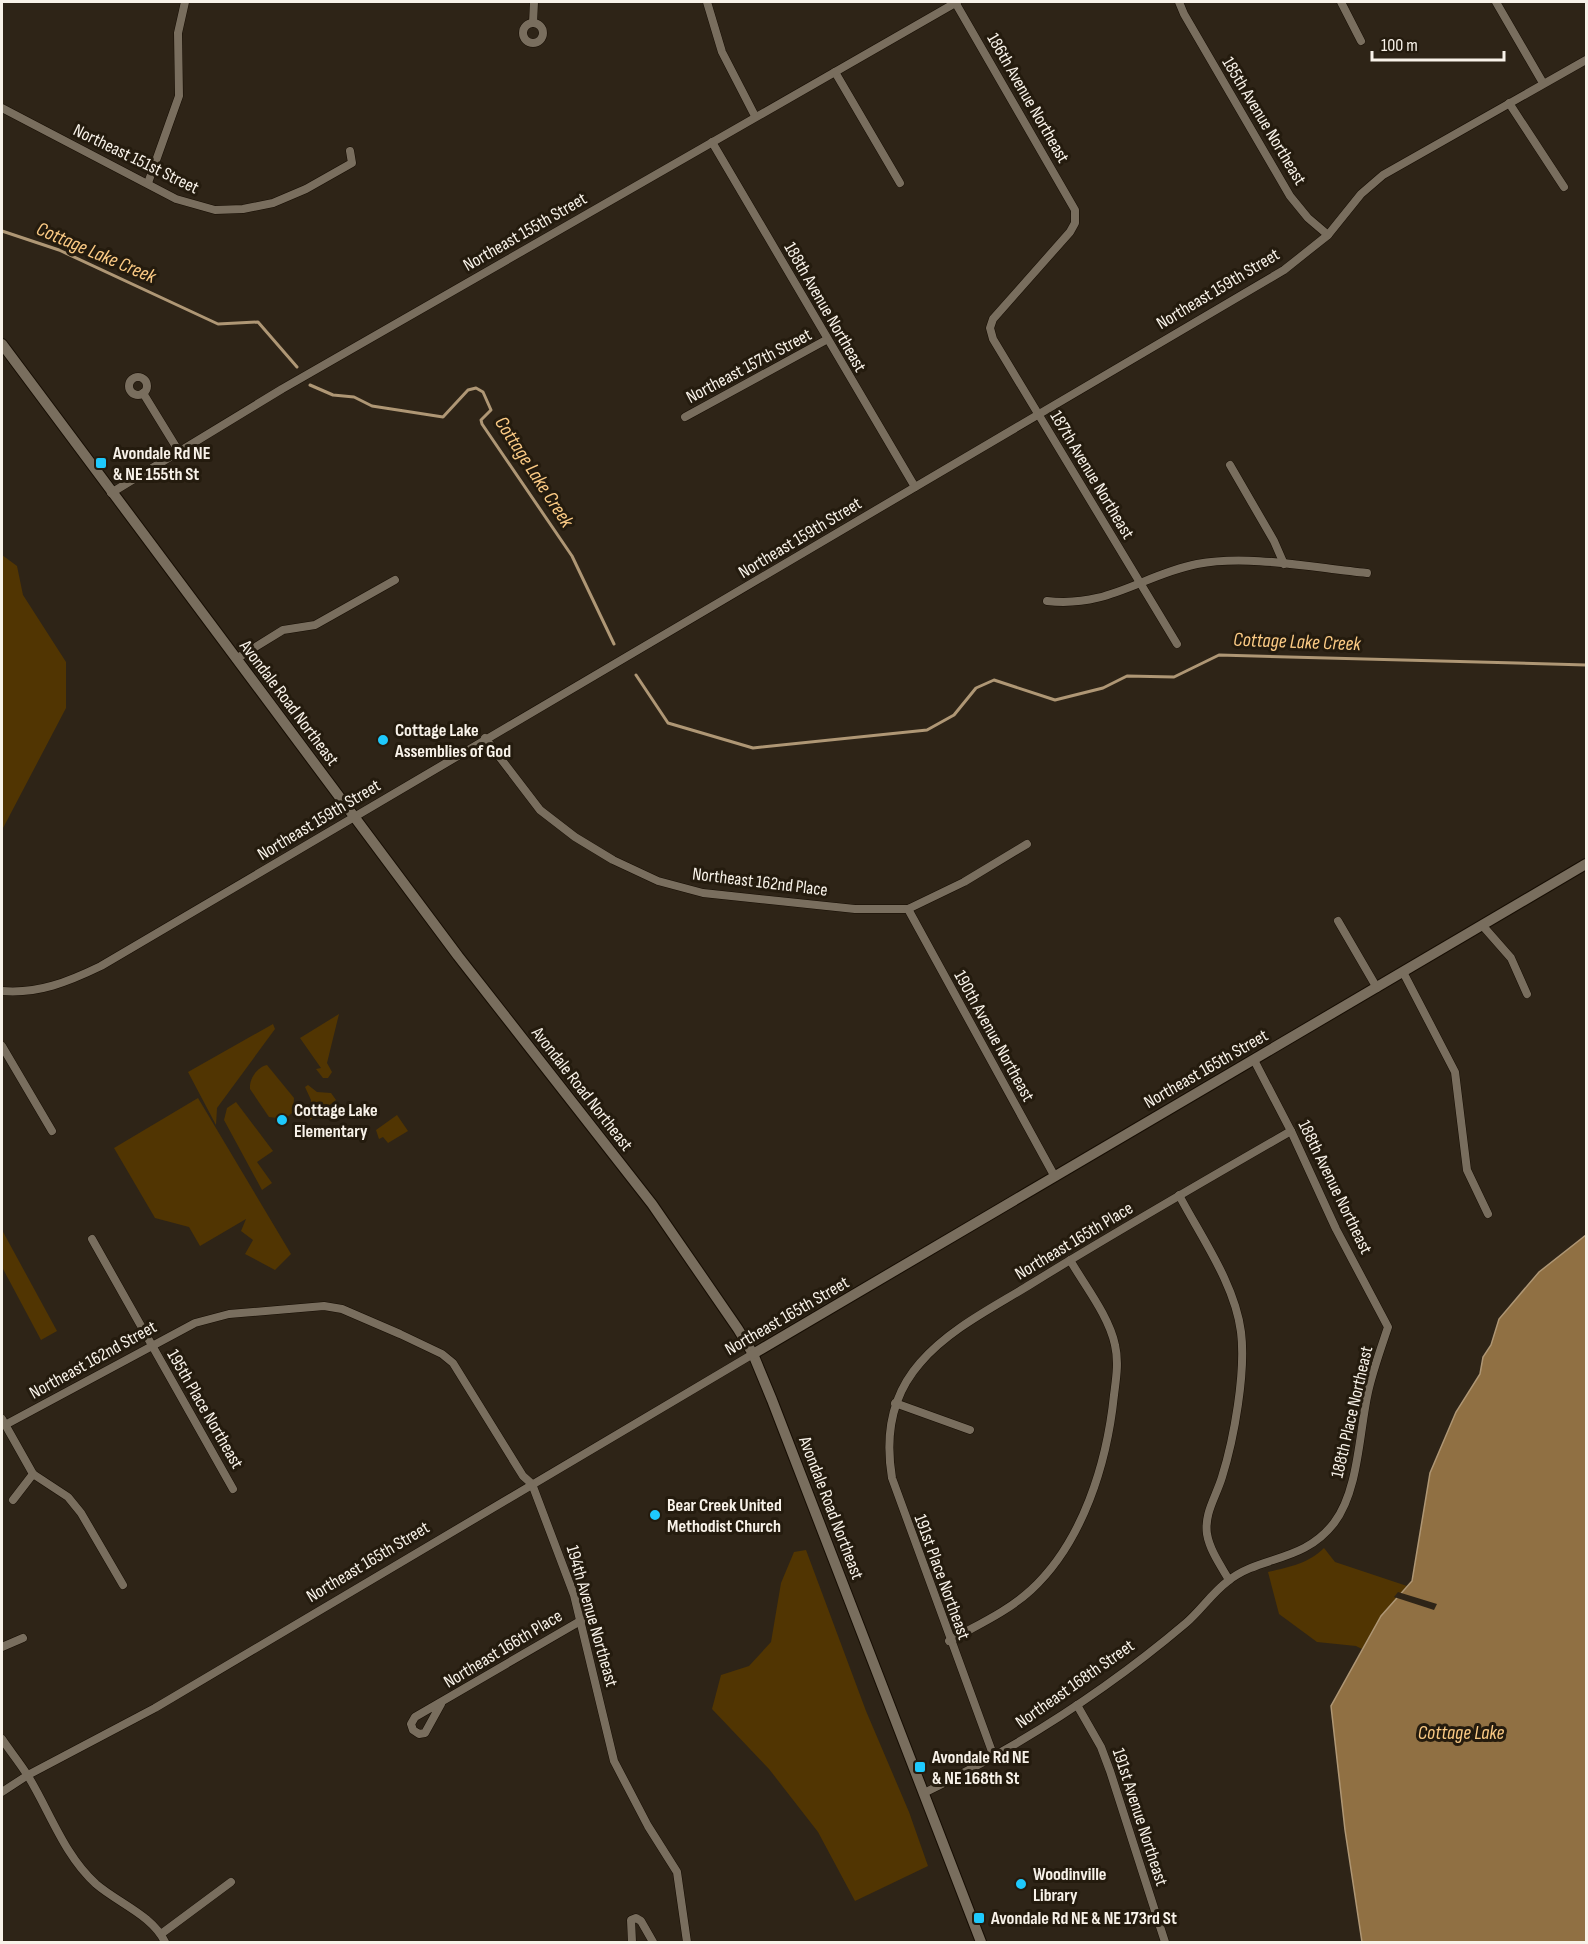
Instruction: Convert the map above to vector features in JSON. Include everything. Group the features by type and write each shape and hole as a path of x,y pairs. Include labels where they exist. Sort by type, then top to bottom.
{"main road":[{"name":"Avondale Road Northeast","path":"2,344 353,817 652,1204 753,1354 981,1942"},
{"name":"Northeast 165th Street","path":"753,1354 1587,864"}],"street":[{"path":"148,183 179,96 178,33 185,2"},
{"path":"534,2 534,23"},
{"path":"707,2 722,52 755,116"},
{"name":"Northeast 155th Street","path":"111,493 178,450 956,2"},
{"name":"186th Avenue Northeast","path":"956,2 1075,210 1075,223 1070,232 993,319"},
{"name":"185th Avenue Northeast","path":"1179,2 1290,196 1308,218 1328,235"},
{"path":"1341,2 1361,41"},
{"path":"1497,2 1543,83"},
{"name":"Northeast 159th Street","path":"2,991 35,991 66,983 101,966 1037,413 1284,270 1328,235 1361,194 1383,175 1587,60"},
{"path":"835,72 900,183"},
{"path":"1509,103 1564,187"},
{"name":"Northeast 151st Street","path":"2,108 195,206 215,210 243,209 273,203 306,189 352,162 350,151"},
{"name":"188th Avenue Northeast","path":"712,142 826,340 915,487"},
{"name":"187th Avenue Northeast","path":"993,319 990,328 993,339 1177,644"},
{"name":"Northeast 157th Street","path":"685,417 826,340"},
{"path":"143,393 178,450"},
{"path":"1230,465 1274,541 1284,564"},
{"path":"1047,601 1072,604 1099,599 1141,585 1175,570 1214,562 1284,564 1366,573"},
{"path":"236,659 283,630 315,625 395,580"},
{"name":"Northeast 162nd Place","path":"485,738 540,810 575,837 613,860 658,881 703,893 752,899 855,909 908,909"},
{"path":"908,909 964,882 1027,844"},
{"name":"190th Avenue Northeast","path":"908,909 1055,1177"},
{"path":"1338,921 1377,988"},
{"path":"1482,925 1511,958 1527,994"},
{"path":"1403,972 1455,1072 1467,1170 1488,1214"},
{"path":"2,1046 52,1131"},
{"name":"188th Avenue Northeast","path":"1254,1060 1291,1131 1336,1229 1388,1327"},
{"name":"Northeast 165th Place","path":"895,1403 920,1362 965,1325 1179,1195 1291,1131"},
{"path":"1179,1195 1228,1289 1241,1334 1242,1372 1231,1434 1222,1477 1208,1512 1210,1543 1229,1580"},
{"name":"195th Place Northeast","path":"92,1239 233,1489"},
{"path":"950,1641 1010,1607 1032,1589 1050,1568 1067,1543 1089,1500 1103,1457 1113,1409 1117,1367 1115,1344 1070,1260"},
{"name":"194th Avenue Northeast","path":"195,1323 238,1313 324,1306 342,1309 400,1334 441,1354 453,1364 523,1476 532,1484 567,1569 582,1620 614,1761 648,1826 677,1872 687,1942"},
{"name":"Northeast 162nd Street","path":"3,1422 195,1323"},
{"name":"188th Place Northeast","path":"1229,1580 1296,1553 1314,1543 1335,1522 1352,1483 1368,1392 1388,1327"},
{"name":"Northeast 165th Street","path":"2,1792 28,1775 155,1708 753,1354"},
{"path":"895,1403 970,1430"},
{"name":"191st Place Northeast","path":"895,1403 888,1435 892,1478 994,1757"},
{"path":"3,1422 33,1474 68,1497 96,1538 123,1585"},
{"path":"13,1500 33,1474"},
{"name":"Northeast 168th Street","path":"924,1793 994,1757 1077,1705 1187,1622 1229,1580"},
{"name":"Northeast 166th Place","path":"441,1704 582,1620"},
{"path":"2,1647 23,1638"},
{"name":"191st Avenue Northeast","path":"1077,1705 1101,1747 1166,1942"},
{"path":"2,1738 28,1775 78,1865 96,1884 161,1934 165,1942"},
{"path":"161,1934 231,1882"},
{"path":"632,1942 631,1920 636,1918 641,1921 653,1942"}],"shaded area":[{"path":"2,555 17,566 23,595 66,662 66,708 2,830"},
{"path":"339,1014 327,1063 332,1072 328,1078 323,1078 316,1069 321,1068 300,1038"},
{"path":"273,1024 275,1029 217,1108 216,1125 188,1072"},
{"path":"267,1065 294,1098 293,1112 285,1119 269,1117 250,1089 254,1074"},
{"path":"308,1085 317,1092 331,1093 336,1100 310,1120 311,1100 305,1087"},
{"path":"198,1098 291,1254 275,1270 245,1254 253,1240 241,1231 246,1219 200,1246 189,1227 155,1218 114,1148"},
{"path":"236,1102 273,1151 257,1162 272,1183 262,1190 224,1120 227,1108"},
{"path":"397,1115 408,1131 388,1143 383,1137 379,1139 376,1130"},
{"path":"2,1230 57,1331 41,1340 2,1267"},
{"path":"1324,1548 1335,1562 1407,1586 1381,1616 1362,1649 1356,1646 1317,1642 1279,1614 1268,1572 1305,1561"},
{"path":"806,1550 866,1711 909,1812 928,1866 855,1901 818,1832 769,1769 712,1709 721,1675 749,1666 771,1642 781,1583 794,1552"}],"water":[{"name":"Cottage Lake","path":"1586,1235 1586,1942 1362,1942 1345,1830 1331,1706 1381,1616 1412,1581 1430,1473 1456,1412 1480,1374 1483,1357 1491,1345 1499,1319 1539,1272"}],"pier":[{"path":"1398,1592 1437,1604 1434,1610 1394,1597"}],"waterway":[{"name":"Cottage Lake Creek","path":"2,231 59,250 218,324 258,322 297,367"},
{"name":"Cottage Lake Creek","path":"310,385 333,395 354,397 372,406 443,417 468,390 476,388 483,392 491,410 481,420 482,424 572,556 614,644"},
{"name":"Cottage Lake Creek","path":"636,675 668,723 753,748 927,730 954,715 976,688 994,680 1055,700 1103,688 1127,676 1174,677 1219,655 1586,665"}],"place":[{"name":"Avondale Rd NE & NE 155th St","path":"101,463"},
{"name":"Cottage Lake Assemblies of God","path":"383,740"},
{"name":"Cottage Lake Elementary","path":"282,1120"},
{"name":"Bear Creek United Methodist Church","path":"655,1515"},
{"name":"Avondale Rd NE & NE 168th St","path":"920,1767"},
{"name":"Woodinville Library","path":"1021,1884"},
{"name":"Avondale Rd NE & NE 173rd St","path":"979,1918"}]}
